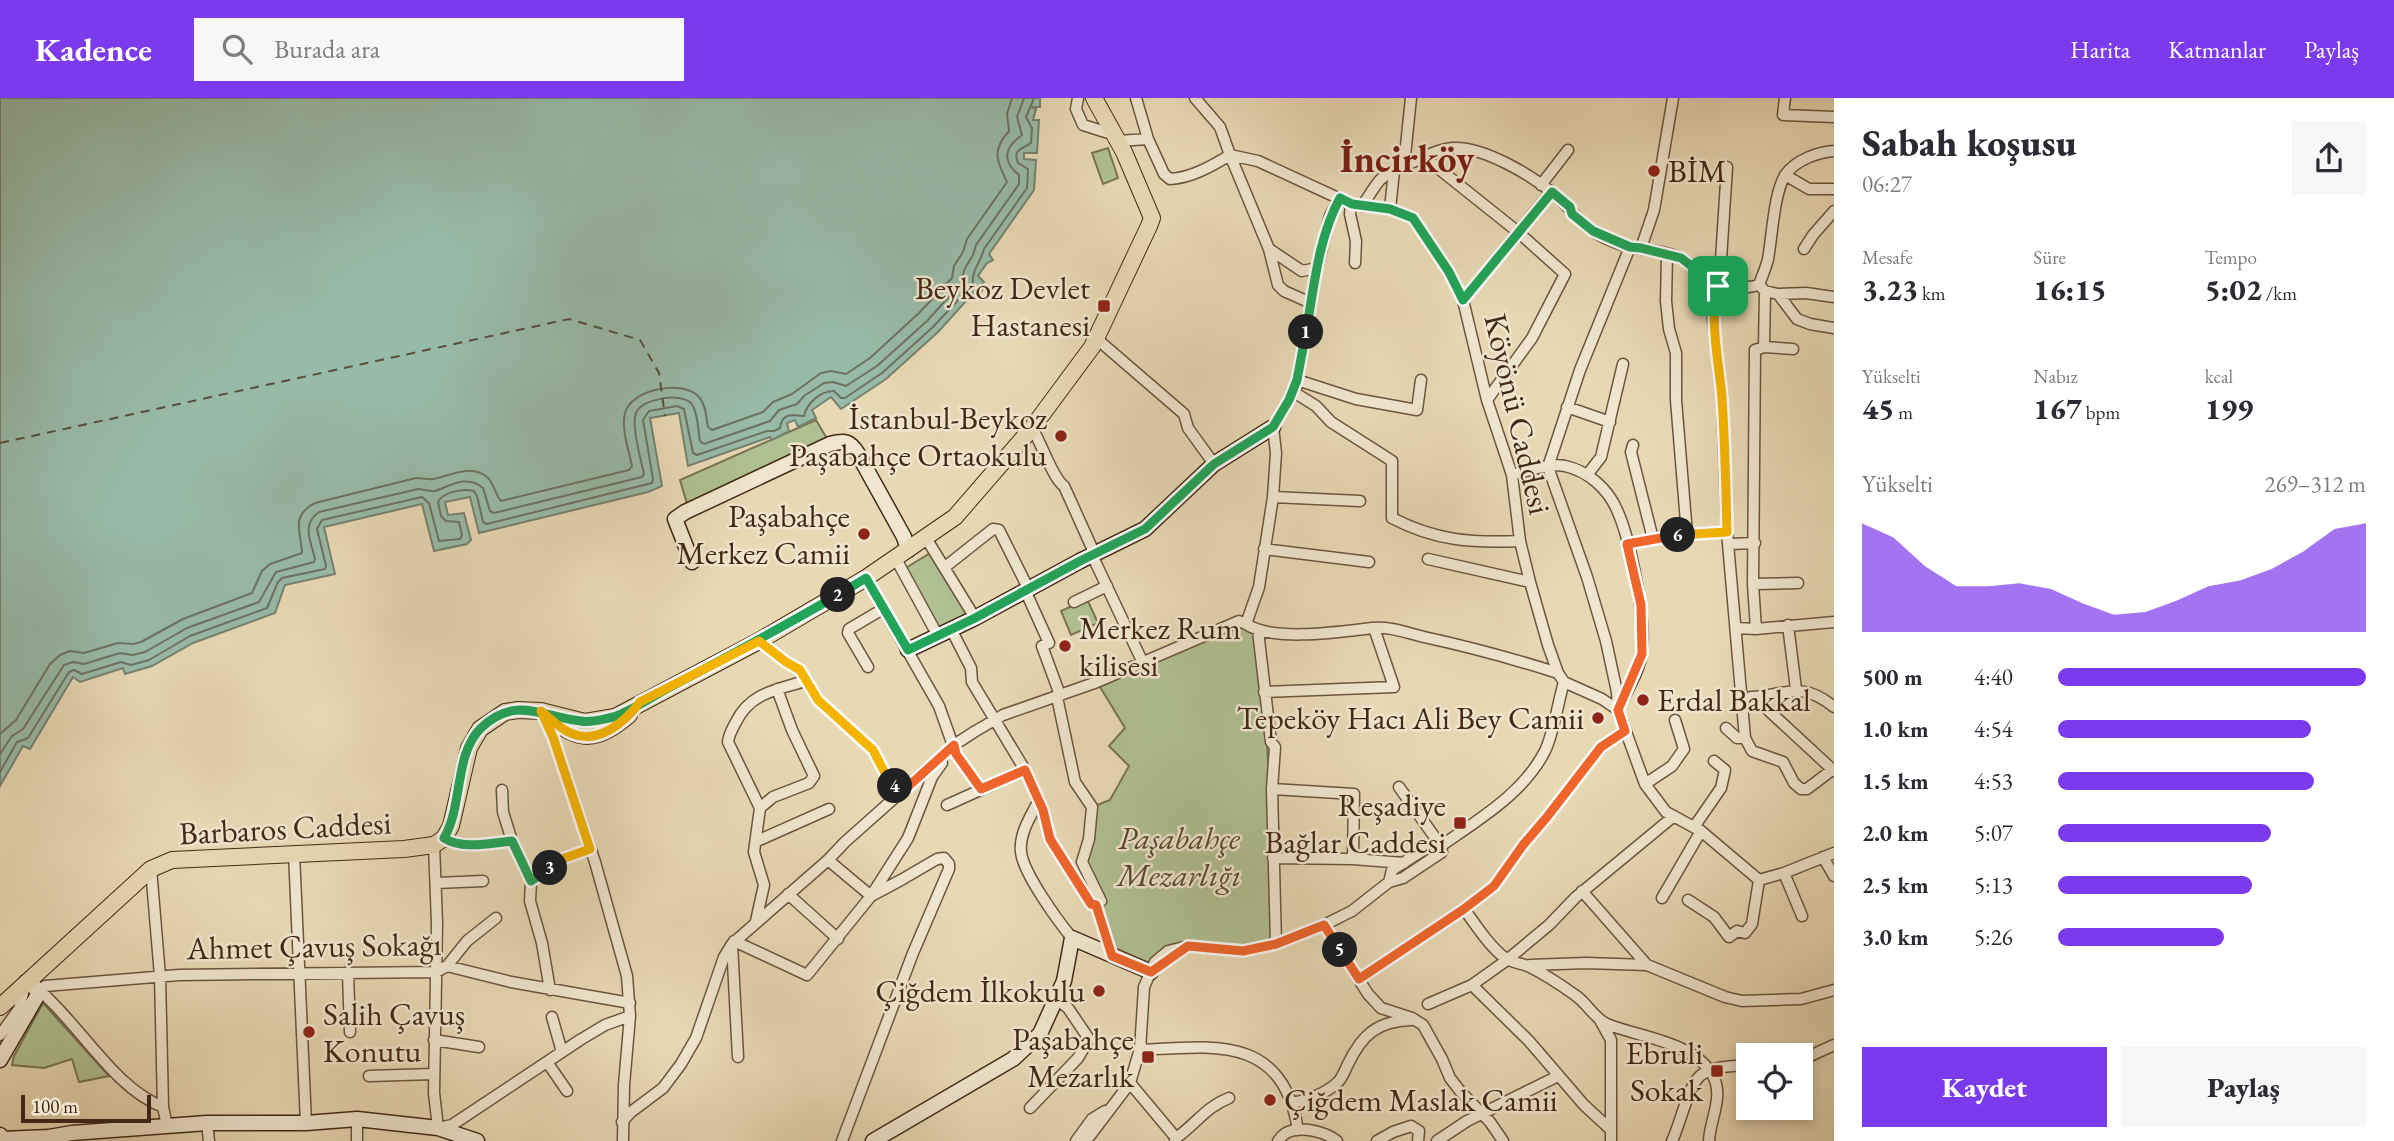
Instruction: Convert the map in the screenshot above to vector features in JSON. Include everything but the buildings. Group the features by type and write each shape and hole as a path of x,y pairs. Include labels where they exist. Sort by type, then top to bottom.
{"main road":[{"path":"439,841 451,826 469,748 480,729 505,712 541,711 571,734 585,737 601,735 633,712 640,702 759,641 866,578 955,517 1032,428 1097,339 1152,218 1116,138 1094,98"},
{"name":"Barbaros Caddesi","path":"3,1004 151,869 172,860 404,849 439,841"}],"street":[{"path":"1078,98 1076,109 1083,125 1116,138 1149,139"},
{"path":"1136,98 1149,139 1164,174 1170,179 1180,178 1230,155"},
{"path":"1195,98 1220,127 1269,248 1278,285 1284,291 1311,303"},
{"path":"1390,209 1410,98"},
{"path":"1673,98 1654,210 1635,247 1567,407 1548,467 1587,577 1606,641 1618,710 1645,784 1666,812 1698,829 1759,880"},
{"path":"1785,98 1783,115 1834,117"},
{"path":"1355,263 1356,241 1350,214 1382,178 1424,157 1453,148 1476,150 1517,170 1552,192 1570,207 1572,214 1593,231 1635,247 1681,258 1718,286 1762,288 1778,295 1797,318 1834,331"},
{"path":"1541,185 1568,150"},
{"path":"1764,347 1762,288 1777,199 1785,175 1795,165 1812,156 1834,151"},
{"name":"Köyönü Caddesi","path":"1230,155 1258,161 1357,205 1390,209 1413,218 1449,272 1463,300 1488,400 1512,475 1520,541 1548,645 1561,677"},
{"path":"1424,157 1518,232 1565,274 1532,338 1488,400"},
{"path":"1727,167 1713,320 1722,396 1728,538 1736,628 1749,697 1745,738 1752,751 1783,762 1794,783 1801,789 1807,789 1833,770 1749,697"},
{"path":"1785,175 1809,189 1834,189"},
{"path":"1463,300 1552,192"},
{"path":"908,650 1145,529 1214,464 1273,427 1297,380 1317,268 1330,216 1340,198"},
{"path":"1804,249 1834,211"},
{"path":"1269,248 1302,271 1317,268"},
{"path":"1667,255 1666,301 1675,353 1676,400 1687,534"},
{"path":"1778,295 1806,293 1834,297"},
{"path":"1097,339 1184,414 1188,428 1214,464"},
{"path":"1756,629 1755,350 1764,347 1793,349"},
{"path":"1587,475 1601,457 1623,364"},
{"path":"1297,380 1356,399 1417,410 1421,380"},
{"path":"1292,391 1316,406 1331,422 1392,461 1392,518 1417,530 1447,539 1520,541"},
{"path":"1567,407 1610,422"},
{"path":"1246,624 1259,587 1273,497 1276,453 1273,427"},
{"path":"1032,428 1042,444 1057,482 1064,486 1143,663"},
{"path":"692,562 674,519 839,442 851,443 904,537 902,555 945,633 971,668 972,682 993,721 1025,770 1039,800 1050,839 1091,904 1096,905"},
{"path":"1633,445 1631,452 1653,539"},
{"path":"1512,475 1564,466 1587,475 1602,487 1617,509 1641,605 1642,654 1618,710"},
{"path":"1273,497 1360,500"},
{"path":"945,567 993,529 999,530 1027,589 1049,643 1042,646 1058,696 1075,782 1092,807 1089,839 1082,862 1101,901 1096,905"},
{"path":"1627,544 1687,534 1755,543"},
{"path":"926,538 975,618"},
{"path":"1264,549 1369,562"},
{"path":"1428,559 1530,582"},
{"path":"866,578 939,706 956,754 981,789"},
{"path":"1754,584 1798,583"},
{"path":"1074,602 1107,586"},
{"path":"868,667 848,634 849,629 883,609"},
{"path":"622,1122 663,1088 681,1064 696,1038 724,957 733,942 954,745 1003,715 1143,663 1239,621 1258,631 1288,634 1374,628 1399,630 1489,652 1561,677 1618,710"},
{"path":"1736,628 1756,629 1834,622"},
{"path":"1788,625 1796,689"},
{"path":"1264,692 1394,687 1374,628"},
{"path":"1258,631 1271,743 1275,747 1272,789 1276,944"},
{"path":"759,641 800,670 818,700 873,750 885,773 901,793"},
{"path":"1389,882 1392,870 1433,844 1441,846 1501,803 1527,778 1546,749 1561,677"},
{"path":"756,921 764,885 755,859 760,808 728,743 729,734 744,706 750,701 805,681"},
{"path":"760,808 773,797 809,783 814,776 792,730 777,689"},
{"path":"1749,697 1796,689 1825,700 1834,707"},
{"path":"541,711 553,737 590,849 627,976 630,1016 623,1141"},
{"path":"1645,784 1672,766 1684,748 1675,720"},
{"path":"1726,728 1737,738 1745,738"},
{"path":"1359,979 1494,886 1601,747 1625,731"},
{"path":"733,942 807,975 871,896 908,838 932,778 954,745"},
{"path":"1662,898 1721,788 1725,770 1714,761"},
{"path":"947,805 1025,770"},
{"path":"1086,1141 1130,1083 1145,1033 1151,972 1155,962 1168,951 1188,946 1243,951 1276,944 1352,911 1389,882 1403,878 1442,852 1441,846 1399,787"},
{"path":"1272,789 1354,794 1353,859"},
{"path":"502,790 503,813 512,841 531,881 530,901 542,943 550,990"},
{"path":"1039,800 1023,831 1021,853 1033,880 1058,922 1072,938 1151,972"},
{"path":"757,841 828,809"},
{"path":"1428,1004 1472,985 1507,960 1549,925 1582,891 1674,816"},
{"path":"438,1128 434,1040 439,841 468,845 512,841"},
{"path":"531,881 562,859 590,849"},
{"path":"294,853 306,1123"},
{"path":"1759,880 1829,855 1834,876"},
{"path":"842,1141 913,953 950,869 949,864 944,858 937,859 871,896"},
{"path":"1273,858 1404,863"},
{"path":"828,860 871,896"},
{"path":"151,869 160,976 163,1107 167,1126"},
{"path":"1784,873 1802,916"},
{"path":"1688,900 1714,917 1729,937 1737,931 1745,933 1752,925 1759,880"},
{"path":"436,883 483,881"},
{"path":"1582,891 1647,965"},
{"path":"788,894 838,939"},
{"path":"1096,905 1112,956"},
{"path":"1464,909 1507,960 1527,965 1647,965 1725,997 1742,1001 1801,999 1834,990"},
{"path":"447,966 467,941 496,918"},
{"path":"1324,925 1368,994 1381,1008 1423,1025 1450,1078 1484,1114 1503,1141"},
{"path":"873,1141 890,1136 1013,1059 1040,1034 1064,982 1072,938"},
{"path":"733,942 738,1057"},
{"path":"1527,965 1579,998 1600,1020 1611,1040 1610,1135"},
{"name":"Ahmet Çavuş Sokağı","path":"40,991 45,986 160,976 436,972 447,966 550,990 630,1003"},
{"path":"348,972 350,1032"},
{"path":"0,1035 19,1009 26,982 40,991 135,1091 163,1107"},
{"path":"1472,985 1529,1041 1610,1135"},
{"path":"0,1060 40,991"},
{"path":"1030,1108 1078,1058 1088,1039 1068,1007 1056,999"},
{"path":"3,1004 7,1023"},
{"path":"438,1128 452,1125 605,1025 630,1016"},
{"path":"552,1017 562,1052"},
{"path":"1292,1103 1308,1099 1339,1082 1360,1041 1374,1029 1394,1021 1415,1020"},
{"path":"1600,1020 1660,1039 1693,1057 1711,1072 1718,1096 1709,1141"},
{"path":"434,1040 479,1047"},
{"path":"1813,1055 1834,1045"},
{"path":"1140,1050 1192,1047 1242,1052 1262,1061 1276,1073 1292,1103 1298,1129"},
{"path":"547,1062 567,1091"},
{"path":"1672,1141 1691,1089 1701,1074 1736,1066"},
{"path":"369,1076 434,1074"},
{"path":"1437,1141 1467,1121 1558,1076"},
{"path":"1130,1083 1175,1140 1195,1125 1213,1105 1229,1098"},
{"path":"1076,1141 1093,1119 1112,1107"},
{"path":"357,1119 357,1141"},
{"path":"2,1139 72,1133 119,1136 167,1126 207,1123 306,1123 357,1119 438,1128 477,1141"},
{"path":"207,1123 209,1141"},
{"path":"1377,1141 1411,1126 1419,1131 1418,1141"},
{"path":"1278,1141 1287,1132 1298,1129 1327,1134 1337,1141"}],"green space":[{"path":"1108,148 1118,178 1103,184 1092,153"},
{"path":"816,420 829,442 688,507 680,480"},
{"path":"932,552 969,616 940,630 904,569"},
{"path":"1087,599 1098,623 1071,635 1061,611"},
{"name":"Paşabahçe Mezarlığı","path":"1239,621 1258,631 1265,694 1276,944 1243,951 1188,946 1151,972 1112,956 1085,863 1092,807 1110,800 1129,766 1109,746 1125,728 1097,682"},
{"path":"43,1003 109,1076 79,1082 72,1059 44,1068 12,1065 14,1056"}],"water":[{"path":"0,98 1040,98 1040,107 1031,107 1036,109 1033,120 1039,120 1037,153 1024,153 1024,159 1036,160 1034,190 989,254 993,260 987,263 978,276 984,282 980,286 983,289 981,292 976,290 938,332 886,379 841,409 831,397 812,410 816,418 798,427 795,420 787,423 789,431 772,440 770,437 688,466 679,413 650,418 662,486 648,492 479,533 470,497 445,502 448,515 464,513 471,540 467,544 434,551 422,504 324,527 335,574 285,585 275,613 193,643 152,666 125,674 123,668 80,682 73,677 30,749 23,746 0,786"}],"ferry route":[{"path":"0,443 569,319 640,340 659,373 665,416"}],"place":[{"name":"BİM","path":"1654,171"},
{"name":"Beykoz Devlet Hastanesi","path":"1104,306"},
{"name":"İstanbul-Beykoz Paşabahçe Ortaokulu","path":"1061,436"},
{"name":"Paşabahçe Merkez Camii","path":"864,534"},
{"name":"Merkez Rum kilisesi","path":"1065,646"},
{"name":"Erdal Bakkal","path":"1643,700"},
{"name":"Tepeköy Hacı Ali Bey Camii","path":"1598,718"},
{"name":"Reşadiye Bağlar Caddesi","path":"1460,823"},
{"name":"Çiğdem İlkokulu","path":"1099,991"},
{"name":"Salih Çavuş Konutu","path":"309,1032"},
{"name":"Paşabahçe Mezarlık","path":"1148,1057"},
{"name":"Ebruli Sokak","path":"1717,1071"},
{"name":"Çiğdem Maslak Camii","path":"1270,1100"}],"district":[{"name":"İncirköy","path":"1407,159"}],"route":[{"path":"1718,286 1681,258 1630,247 1593,231 1572,214 1570,207 1552,192 1463,300 1449,272 1413,218 1390,209 1352,204 1340,198 1330,216 1317,268 1297,380 1289,400 1273,427 1214,464 1145,529 908,650 866,578 759,641 640,702 615,716 585,722 541,711 505,712 480,729 469,748 451,826 444,838 449,842 468,845 512,841 531,881 562,859 590,849 553,737 541,711 571,734 585,737 601,735 633,712 640,702 722,660 759,641 800,670 818,700 873,750 885,773 901,793 954,745 956,754 981,789 1025,770 1043,810 1050,839 1091,904 1096,905 1112,956 1151,972 1162,967 1188,946 1243,951 1276,944 1324,925 1359,979 1494,886 1601,747 1625,731 1618,710 1642,654 1641,605 1627,544 1673,535 1727,532 1722,396 1713,320 1713,305 1718,286"}]}
